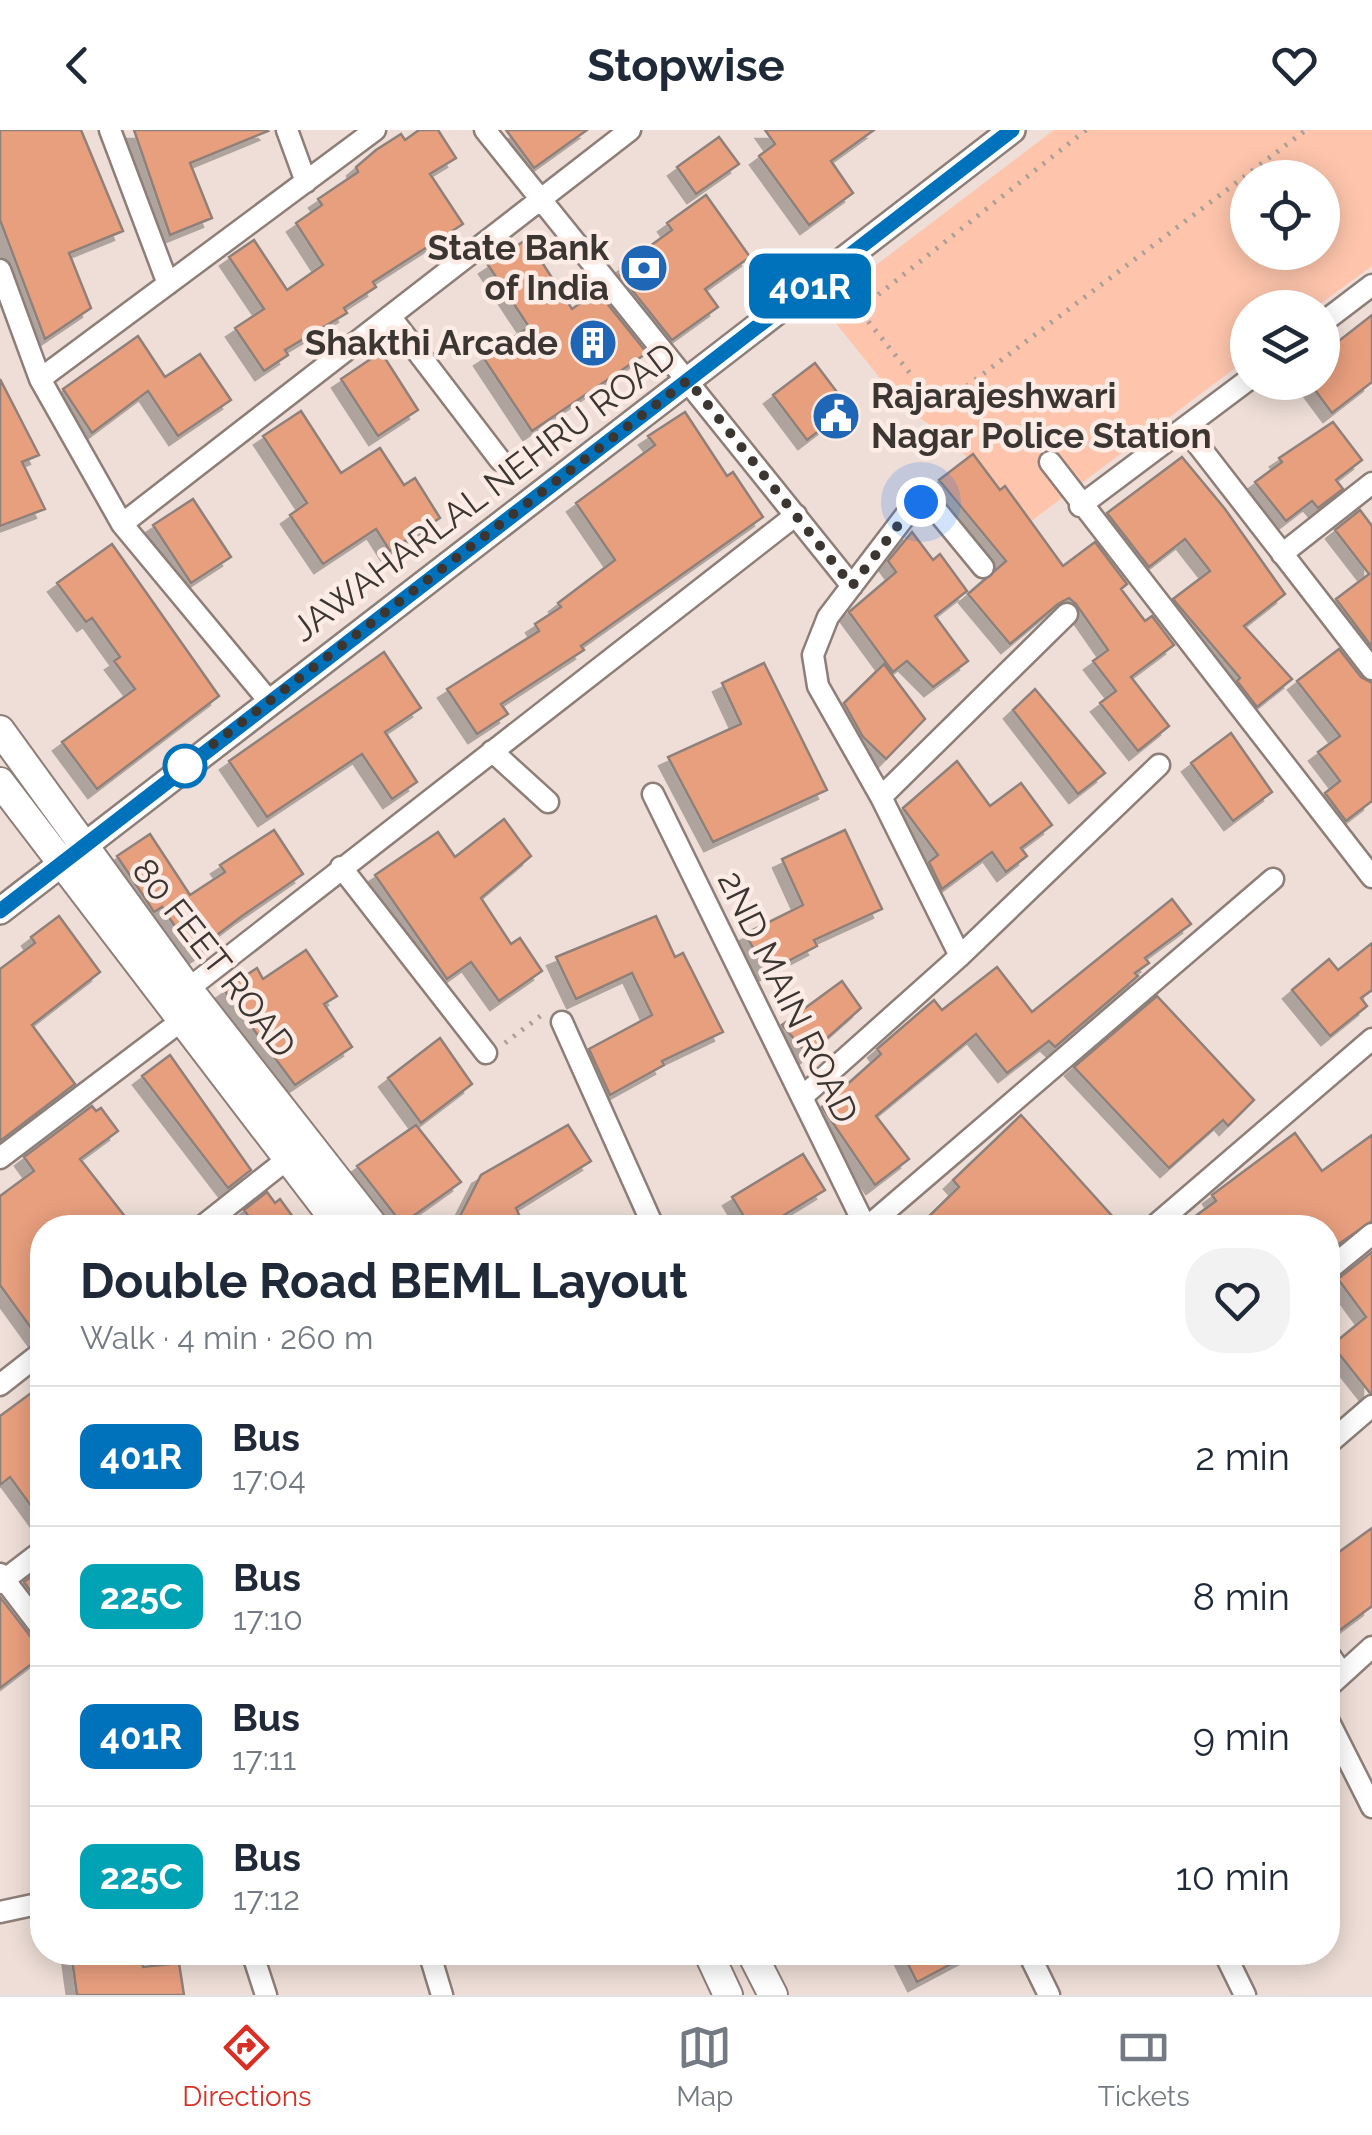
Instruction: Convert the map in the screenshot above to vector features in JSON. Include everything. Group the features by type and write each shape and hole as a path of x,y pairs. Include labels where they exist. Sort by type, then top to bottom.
{"main road":[{"name":"80 FEET ROAD","path":"0,730 70,855 181,1021 332,1215"},
{"name":"80 FEET ROAD","path":"0,782 188,989 365,1215"},
{"path":"714,1965 728,1995"},
{"path":"758,1965 773,1995"}],"street":[{"path":"110,130 168,284"},
{"path":"287,130 306,182"},
{"path":"40,379 375,130"},
{"path":"485,130 852,586"},
{"path":"122,524 630,130"},
{"name":"JAWAHARLAL NEHRU ROAD","path":"0,911 1012,130"},
{"path":"0,270 40,379 122,524 268,701"},
{"path":"1340,309 1372,285"},
{"path":"390,316 500,460"},
{"path":"1080,506 1230,394"},
{"path":"1185,428 1372,669"},
{"path":"1050,462 1080,506 1372,877"},
{"path":"1282,554 1372,483"},
{"path":"960,956 881,797 818,686 813,656 828,617 912,507 921,502 932,504 984,566"},
{"path":"188,989 796,515"},
{"path":"881,797 1067,614"},
{"path":"492,751 548,802"},
{"path":"802,1097 960,956 1159,765"},
{"name":"2ND MAIN ROAD","path":"653,794 860,1215"},
{"path":"341,867 486,1054"},
{"path":"881,1215 1273,879"},
{"path":"0,1158 181,1021"},
{"path":"562,1022 648,1215"},
{"path":"1167,1215 1372,1038"},
{"path":"216,1215 290,1157"},
{"path":"1340,1260 1372,1234"},
{"path":"0,1385 30,1361"},
{"path":"1340,1434 1372,1406"},
{"path":"30,1559 2,1579 30,1614"},
{"path":"1340,1675 1372,1647"},
{"path":"1340,1744 1372,1807"},
{"path":"0,1890 6,1910"},
{"path":"256,1965 266,1995"},
{"path":"433,1965 442,1995"},
{"path":"1034,1965 1049,1995"},
{"path":"1230,1965 1244,1995"}],"path":[{"path":"1086,130 859,310 938,408 1306,130"},
{"path":"486,1054 534,1017 546,1012 562,1022"}],"shaded area":[{"path":"1054,130 1372,130 1372,266 1339,290 1230,290 1230,372 1030,522 943,433 904,408 822,306"}],"building":[{"path":"0,130 81,130 123,231 69,253 91,308 45,339 0,220"},
{"path":"134,130 268,131 190,163 212,218 170,235"},
{"path":"419,130 438,130 456,158 430,174 463,224 373,282 376,287 344,308 347,313 285,350 288,355 264,371 235,328 264,309 229,257 254,240 287,290 323,265 296,223 322,205 318,199 358,172 356,167 376,150 401,134 405,140"},
{"path":"506,130 587,130 534,168"},
{"path":"765,130 874,130 831,161 853,193 809,225 759,156 775,144"},
{"path":"719,137 739,164 696,194 677,167"},
{"path":"706,195 750,257 705,289 718,307 672,340 620,275 620,268 672,230 667,223"},
{"path":"527,239 572,309 597,291 647,353 532,431 483,357 529,327 488,265"},
{"path":"1372,315 1372,382 1332,413 1322,400 1340,400 1340,340"},
{"path":"138,336 165,377 200,354 231,400 178,436 148,391 92,433 63,389"},
{"path":"381,352 418,410 378,436 341,379"},
{"path":"815,363 849,408 807,440 773,395"},
{"path":"0,379 39,455 22,462 45,509 0,526"},
{"path":"301,411 341,473 380,448 404,485 415,478 440,518 390,551 376,529 323,564 290,515 307,503 263,436"},
{"path":"685,412 727,476 733,472 763,517 581,646 584,650 501,704 508,714 477,734 447,689 539,631 535,624 615,560 576,503 655,445 648,436"},
{"path":"1333,422 1362,460 1336,480 1343,489 1318,508 1312,501 1286,521 1255,482 1282,462 1279,458"},
{"path":"973,454 1000,490 1005,486 1063,566 1095,542 1127,584 1121,589 1145,621 1152,616 1174,645 1131,677 1169,726 1138,751 1100,703 1116,691 1093,661 1108,650 1076,604 1069,598 1058,604 1010,644 968,594 1006,561 939,480"},
{"path":"1182,457 1225,509 1285,594 1244,626 1292,679 1257,707 1237,681 1240,678 1173,599 1210,571 1185,539 1149,567 1107,513"},
{"path":"193,499 231,557 191,583 153,525"},
{"path":"1360,510 1372,526 1372,647 1336,599 1369,574 1335,530"},
{"path":"912,532 933,560 940,554 967,591 935,616 968,661 933,687 907,661 893,672 849,612 896,572 888,561"},
{"path":"112,544 219,696 97,789 62,742 135,689 114,661 120,657 92,618 86,622 57,583"},
{"path":"1339,649 1361,677 1372,683 1372,801 1346,821 1325,793 1340,781 1318,752 1340,736 1297,681"},
{"path":"384,652 421,708 385,732 417,782 392,799 362,754 267,817 229,761"},
{"path":"764,663 827,790 713,842 668,757 741,724 722,683"},
{"path":"884,664 925,719 886,759 863,737 844,703"},
{"path":"1035,689 1105,773 1078,794 1013,710"},
{"path":"1231,733 1272,792 1233,821 1191,763"},
{"path":"957,761 990,806 1021,783 1052,825 1021,848 1027,856 1006,872 992,852 942,889 929,862 938,855 903,808"},
{"path":"504,819 531,856 481,898 511,944 520,938 542,971 499,1001 471,962 447,979 375,875 438,832 455,857"},
{"path":"274,830 303,874 242,916 217,935 220,940 195,956 162,907 154,912 117,856 150,834 190,895 225,872 220,865"},
{"path":"845,830 882,909 814,940 817,946 767,972 745,934 803,905 782,859"},
{"path":"1172,899 1191,924 1145,958 1149,963 1135,973 1138,976 1055,1047 1049,1041 1007,1073 976,1034 876,1116 909,1159 875,1185 822,1107 881,1054 877,1049 934,1000 942,1010 997,967 1032,1012"},
{"path":"59,916 100,972 32,1025 75,1084 0,1141 0,969 35,943 31,937"},
{"path":"656,916 675,957 683,953 723,1032 662,1061 664,1065 610,1095 589,1049 652,1015 632,973 576,999 556,957"},
{"path":"1372,943 1372,990 1361,998 1367,1006 1330,1036 1292,990 1329,959 1338,970"},
{"path":"306,950 337,996 324,1004 352,1047 295,1085 224,990 257,968 263,979"},
{"path":"842,981 861,1008 808,1055 782,1025"},
{"path":"1157,996 1254,1100 1228,1126 1223,1120 1169,1168 1074,1067"},
{"path":"440,1038 472,1084 421,1123 388,1078"},
{"path":"170,1055 251,1170 228,1188 142,1076"},
{"path":"92,1106 96,1111 101,1108 118,1131 80,1159 124,1215 30,1215 30,1327 0,1285 0,1196 34,1171 24,1157"},
{"path":"1021,1115 1111,1215 930,1215 959,1187 953,1180"},
{"path":"416,1125 461,1182 415,1215 395,1215 357,1166"},
{"path":"568,1125 591,1161 516,1208 519,1215 461,1215 481,1175"},
{"path":"1295,1133 1322,1171 1372,1135 1372,1221 1340,1243 1340,1215 1197,1215 1216,1201 1212,1195"},
{"path":"803,1154 825,1190 784,1215 743,1215 732,1197"},
{"path":"267,1192 275,1203 280,1199 292,1215 248,1215 244,1210"},
{"path":"1372,1252 1372,1393 1340,1355 1340,1338 1366,1317 1340,1277"},
{"path":"30,1394 30,1504 10,1477 0,1485 0,1416"},
{"path":"1372,1528 1372,1606 1340,1630 1340,1551"},
{"path":"0,1597 30,1636 30,1665 0,1688"},
{"path":"73,1965 179,1965 184,1995 77,1995"},
{"path":"908,1965 949,1965 917,1982"}],"bus line":[{"name":"401R","path":"0,911 1012,130"}],"place":[{"name":"State Bank of India","path":"644,268"},
{"name":"Shakthi Arcade","path":"593,343"},
{"name":"Rajarajeshwari Nagar Police Station","path":"836,416"}],"route":[{"path":"185,766 688,380 852,586 912,507 921,502"}]}
